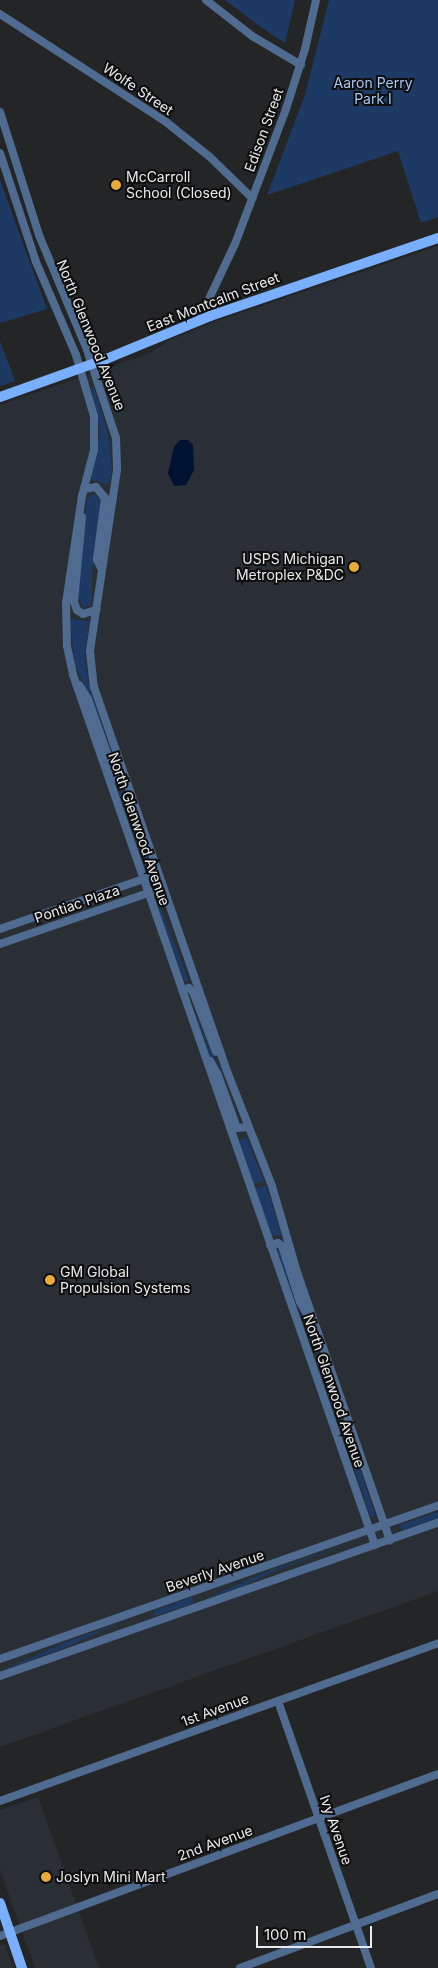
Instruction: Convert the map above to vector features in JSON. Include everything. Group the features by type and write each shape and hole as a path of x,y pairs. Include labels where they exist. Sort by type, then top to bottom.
{"main road":[{"name":"East Montcalm Street","path":"0,397 93,364 199,320 438,238"},
{"path":"0,1903 5,1934 22,1968"}],"street":[{"path":"206,0 262,43 301,65"},
{"name":"Edison Street","path":"199,320 229,258 301,65 316,0"},
{"name":"Wolfe Street","path":"0,14 166,122 210,157 252,198"},
{"name":"North Glenwood Avenue","path":"0,112 39,235 93,364 111,416 117,451 90,651 92,678 225,1066 279,1207 315,1326 390,1540"},
{"name":"North Glenwood Avenue","path":"0,153 28,239 80,369 92,407 95,433 81,502 66,617 73,675 375,1545"},
{"name":"North Glenwood Avenue","path":"84,489 96,487 105,498 97,559 102,572"},
{"name":"North Glenwood Avenue","path":"81,502 83,532 74,602 76,610 83,614 96,610"},
{"name":"North Glenwood Avenue","path":"73,675 88,699 116,778 120,782 126,781"},
{"name":"Pontiac Plaza","path":"0,929 158,874"},
{"name":"Pontiac Plaza","path":"0,944 163,888"},
{"name":"North Glenwood Avenue","path":"182,990 189,988 193,992 210,1042 225,1066"},
{"name":"North Glenwood Avenue","path":"202,1049 218,1075 237,1128 248,1127"},
{"name":"North Glenwood Avenue","path":"270,1245 278,1243 282,1246 300,1302 315,1326"},
{"name":"Beverly Avenue","path":"0,1659 438,1506"},
{"name":"Beverly Avenue","path":"0,1676 438,1523"},
{"name":"1st Avenue","path":"0,1800 438,1643"},
{"name":"Ivy Avenue","path":"278,1701 371,1968"},
{"name":"2nd Avenue","path":"5,1934 438,1774"},
{"path":"240,1968 438,1894"}],"shaded area":[{"path":"438,246 438,1591 0,1747 0,405 150,353 170,340 214,322"},
{"path":"180,440 188,440 193,445 194,470 186,485 174,486 168,473 174,447"},
{"path":"38,1797 99,1968 35,1968 0,1870 0,1810"},
{"path":"0,1945 5,1945 13,1968 0,1968"}],"green space":[{"path":"225,0 295,0 285,43 262,28"},
{"name":"Aaron Perry Park I","path":"329,0 438,0 438,217 421,223 398,151 267,195 305,95"},
{"path":"0,180 47,309 0,323"},
{"path":"0,341 15,381 0,386"},
{"path":"94,387 108,433 112,471 109,484 91,480 100,432 91,388"},
{"path":"94,493 100,498 102,507 92,574 92,604 83,608 77,593 87,499"},
{"path":"70,619 89,621 85,656 88,683 119,776 75,663"},
{"path":"124,791 148,860 147,861 118,792"},
{"path":"158,907 160,907 189,981 184,981"},
{"path":"190,994 208,1046 221,1071 240,1124 206,1046"},
{"path":"246,1136 264,1181 254,1184 239,1141"},
{"path":"266,1185 281,1235 272,1236 255,1189"},
{"path":"280,1249 298,1303 311,1328 320,1356 293,1296 277,1250"},
{"path":"344,1439 357,1461 375,1514 374,1518 370,1516"},
{"path":"438,1512 438,1518 404,1530 400,1528 402,1524"},
{"path":"357,1541 274,1571 239,1588 207,1598 273,1569"},
{"path":"192,1597 194,1603 155,1616 154,1611"},
{"path":"119,1623 62,1649 0,1671 69,1641"}],"place":[{"name":"McCarroll School (Closed)","path":"116,185"},
{"name":"USPS Michigan Metroplex P&DC","path":"354,567"},
{"name":"GM Global Propulsion Systems","path":"50,1280"},
{"name":"Joslyn Mini Mart","path":"46,1877"}]}
